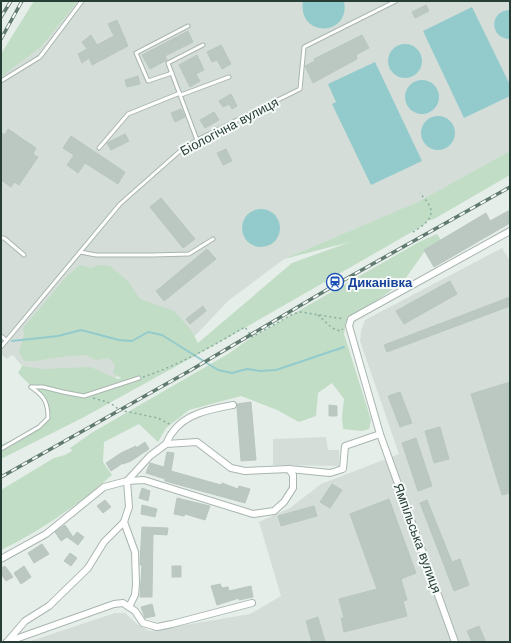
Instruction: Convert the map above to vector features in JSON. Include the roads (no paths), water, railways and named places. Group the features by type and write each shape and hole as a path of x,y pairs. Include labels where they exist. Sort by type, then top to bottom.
{"street":[{"name":"Ямпільська вулиця","path":"455,642 380,434 349,326 351,319 510,231"},
{"path":"7,642 24,621 49,606 88,568 104,542 124,522 128,507 127,481 150,456 166,444 172,433 179,425 200,412 233,405"},
{"path":"166,444 197,442 232,468 245,471 289,469 330,473 343,469 345,446 380,434"},
{"path":"1,559 46,534 104,487 127,481 144,480 253,514 274,511 284,502 293,488 293,475 289,469"},
{"path":"124,522 134,552 136,584 135,595 129,607"},
{"path":"7,642 114,604 123,604 129,607 135,611 143,622 157,626 172,624 252,603"}],"lane":[{"path":"1,81 40,57 82,1"},
{"name":"Біологічна вулиця","path":"1,347 120,204 180,150 197,140 300,89 304,47 396,1"},
{"path":"172,73 148,80 136,53 188,26"},
{"path":"197,140 168,63 203,45"},
{"path":"99,148 128,114 229,77"},
{"path":"1,238 4,238 24,255"},
{"path":"80,252 96,255 153,256 190,254 213,239"},
{"path":"1,336 6,340"},
{"path":"1,449 39,427 48,418 48,406 40,393 31,387 42,387 84,396 139,378"}],"water":[{"path":"303,1 344,1 344,13 340,21 333,27 315,27 308,22 303,13"},
{"path":"472,7 510,85 510,96 464,118 423,31"},
{"path":"510,10 510,39 503,38 498,34 495,30 494,24 498,15 503,11"},
{"path":"402,44 408,44 412,45 419,51 422,61 421,68 415,75 408,78 402,78 398,77 391,71 388,64 388,58 389,54 395,47"},
{"path":"375,62 422,161 371,185 332,104 336,102 328,84"},
{"path":"419,80 425,80 429,81 436,87 439,97 438,104 432,111 425,114 419,114 415,113 408,107 405,100 405,94 406,90 412,83"},
{"path":"435,116 441,116 445,117 452,123 455,133 454,140 448,147 441,150 435,150 431,149 424,143 421,136 421,130 422,126 428,119"},
{"path":"257,209 265,209 275,214 279,221 279,235 275,242 265,247 257,247 247,242 245,239 242,232 242,224 247,214 250,212"}],"waterway":[{"path":"12,341 58,336 81,330 119,340 132,341 148,332 162,335 218,370 232,373 247,369 260,371 276,370 344,347"}],"railway":[{"path":"1,17 11,1"},
{"path":"1,39 22,1"},
{"path":"1,477 191,370 335,285 510,187"}],"place":[{"name":"Диканівка","path":"335,282"}]}
